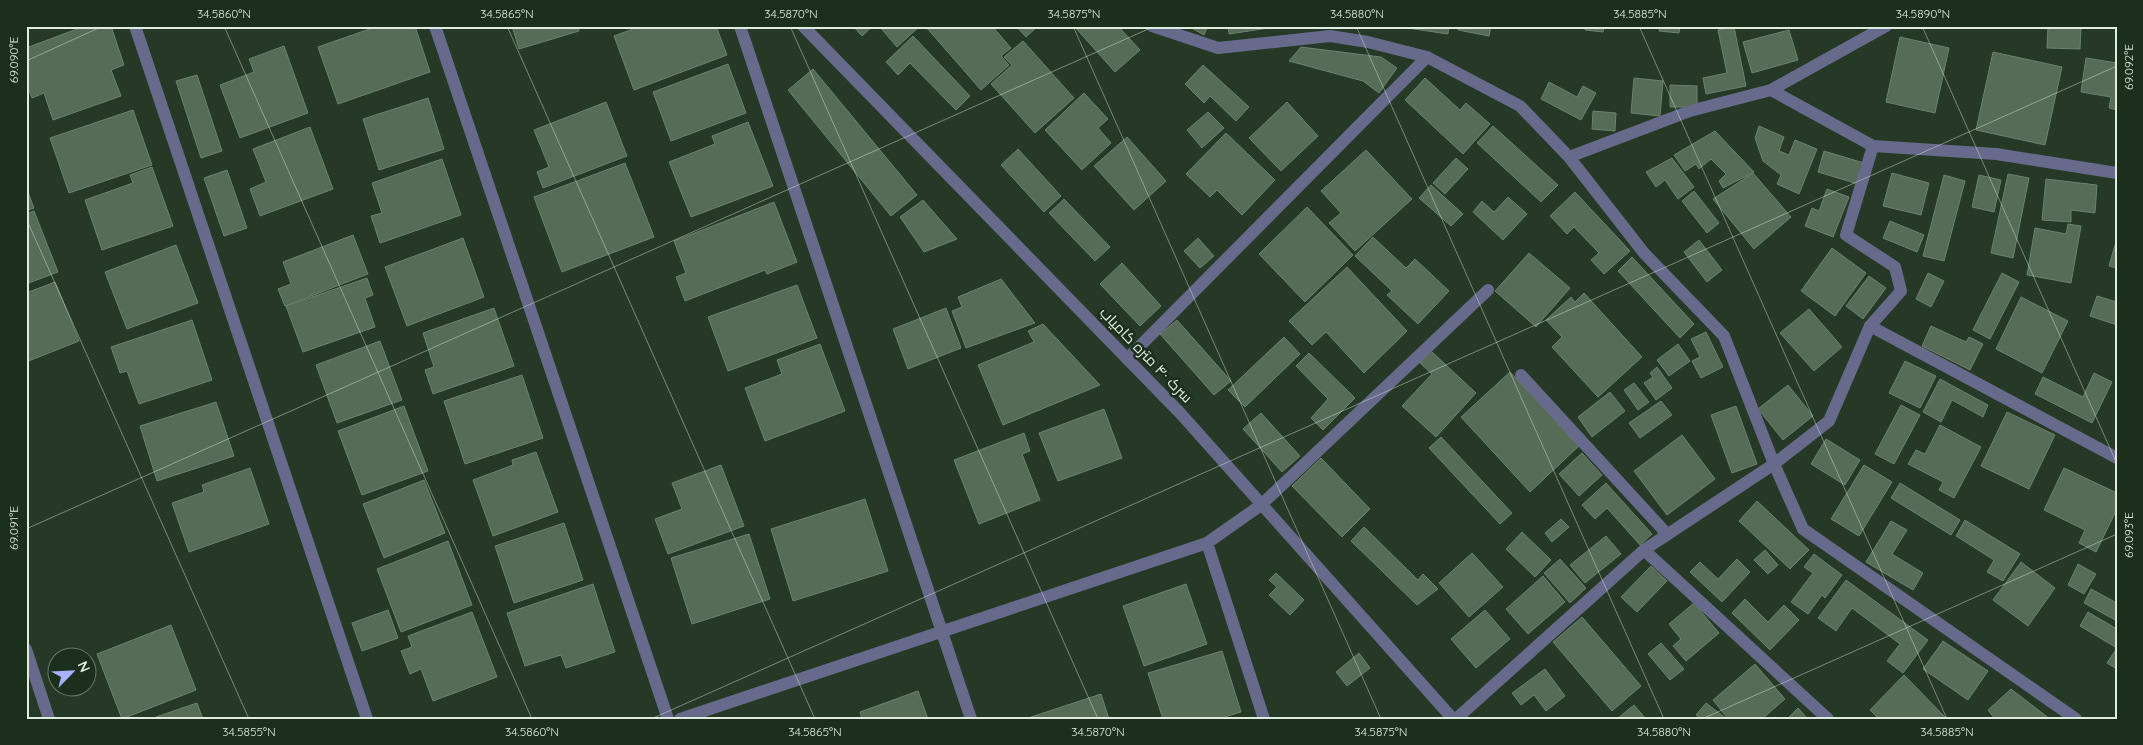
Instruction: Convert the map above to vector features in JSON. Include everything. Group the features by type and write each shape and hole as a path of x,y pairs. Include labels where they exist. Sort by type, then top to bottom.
{"street":[{"path":"135,26 367,719"},
{"path":"436,26 668,719"},
{"path":"740,26 971,719"},
{"name":"سرک ۴۰ متره کامیاب","path":"803,26 1181,414 1455,719"},
{"path":"1152,26 1218,48 1330,36 1368,42 1427,57 1520,106 1569,157 1644,253 1724,336 1774,464 1803,529 2076,719"},
{"path":"1569,157 1690,112 1771,90 1886,26"},
{"path":"1127,359 1427,57"},
{"path":"1771,90 1873,146 1996,154 2117,173"},
{"path":"1455,719 1644,550 1774,464 1829,421 1870,326 1901,291 1895,267 1846,235 1873,146"},
{"path":"680,719 1207,543 1261,505 1488,290"},
{"path":"1870,326 2117,458"},
{"path":"1521,375 1668,534"},
{"path":"1207,543 1264,719"},
{"path":"1644,550 1828,719"},
{"path":"26,649 49,719"}],"building":[{"path":"85,26 111,26 124,65 111,70 121,96 53,120 44,93 32,98 26,83 26,48"},
{"path":"378,26 415,26 430,72 338,104 318,47"},
{"path":"512,26 578,26 579,31 519,49"},
{"path":"641,26 716,26 727,55 634,90 614,36"},
{"path":"853,26 873,26 862,36"},
{"path":"879,26 920,26 897,47"},
{"path":"992,26 1011,48 1001,56 1009,65 981,90 926,27"},
{"path":"1016,26 1038,26 1026,37"},
{"path":"1074,26 1118,26 1140,50 1115,72"},
{"path":"1188,26 1208,26 1204,35"},
{"path":"1228,26 1282,26 1229,34"},
{"path":"1394,26 1449,26 1448,34"},
{"path":"1459,26 1491,26 1489,36 1458,30"},
{"path":"1586,26 1604,26 1603,32 1585,30"},
{"path":"1660,26 1680,26 1679,33 1659,31"},
{"path":"2048,26 2081,26 2080,49 2047,48"},
{"path":"1734,27 1746,86 1706,94 1703,78 1727,73 1718,30"},
{"path":"1789,30 1798,60 1752,73 1743,42"},
{"path":"913,36 970,96 956,110 910,63 898,75 886,62"},
{"path":"1900,37 1949,48 1935,113 1886,102"},
{"path":"1023,41 1074,98 1035,133 991,84 1012,65 1004,57"},
{"path":"284,46 308,113 240,138 220,85 254,72 249,59"},
{"path":"1301,47 1381,57 1397,68 1379,93 1363,81 1289,61"},
{"path":"1993,52 2062,67 2045,145 1976,130"},
{"path":"2086,58 2117,63 2117,110 2109,108 2111,97 2081,92"},
{"path":"728,64 746,113 671,141 653,92"},
{"path":"1203,65 1249,107 1236,121 1210,96 1204,103 1185,84"},
{"path":"813,69 917,195 891,216 788,90"},
{"path":"197,75 222,151 201,158 176,81"},
{"path":"1425,78 1460,110 1466,103 1490,124 1463,154 1405,100"},
{"path":"1634,78 1663,81 1660,116 1631,113"},
{"path":"1549,82 1577,97 1583,86 1596,93 1581,120 1541,99"},
{"path":"1670,85 1697,86 1697,107 1670,107"},
{"path":"1084,93 1108,119 1098,128 1111,143 1082,170 1045,130"},
{"path":"428,98 444,149 379,170 363,119"},
{"path":"606,102 627,156 543,188 537,172 549,167 534,130"},
{"path":"1287,102 1318,136 1281,171 1249,138"},
{"path":"133,110 152,165 69,193 50,138"},
{"path":"1593,111 1616,113 1615,131 1592,129"},
{"path":"1208,112 1224,128 1202,148 1187,130"},
{"path":"748,122 773,186 691,217 669,162 715,144 712,136"},
{"path":"1493,126 1558,185 1541,202 1477,143"},
{"path":"1759,126 1784,137 1779,151 1789,155 1795,140 1817,149 1799,194 1777,184 1781,175 1763,161 1755,138"},
{"path":"310,127 333,189 260,216 250,189 266,182 253,149"},
{"path":"1715,131 1754,172 1723,188 1719,181 1726,174 1711,159 1699,169 1696,164 1685,171 1674,155"},
{"path":"1226,133 1275,180 1242,215 1217,190 1210,197 1186,174"},
{"path":"1127,137 1166,181 1134,210 1094,166"},
{"path":"1018,149 1061,196 1044,212 1001,165"},
{"path":"1366,150 1412,199 1355,251 1329,223 1341,213 1321,191"},
{"path":"1824,151 1864,163 1858,184 1818,172"},
{"path":"1456,158 1468,169 1445,194 1433,183"},
{"path":"1672,158 1694,187 1678,199 1665,180 1656,187 1646,172"},
{"path":"442,159 461,215 380,243 371,216 382,213 372,183"},
{"path":"625,163 654,237 562,272 534,197"},
{"path":"152,167 173,226 102,250 85,200 133,183 130,175"},
{"path":"227,170 247,228 224,236 204,178"},
{"path":"1753,173 1791,217 1754,249 1713,199"},
{"path":"1892,173 1929,183 1921,215 1883,206"},
{"path":"2008,174 2029,178 2013,258 1991,253"},
{"path":"1944,175 1965,181 1944,261 1923,256"},
{"path":"1979,175 2001,180 1994,212 1972,207"},
{"path":"2046,179 2097,185 2095,213 2071,210 2071,222 2042,220"},
{"path":"1431,185 1463,214 1451,226 1419,198"},
{"path":"26,187 34,208 26,211"},
{"path":"1827,189 1849,197 1833,237 1805,226 1812,208 1819,211"},
{"path":"1694,191 1719,223 1707,233 1682,201"},
{"path":"1575,192 1630,251 1604,274 1591,260 1599,253 1574,227 1567,234 1550,216"},
{"path":"1508,197 1527,214 1503,240 1473,212 1482,201 1494,212"},
{"path":"1064,199 1110,247 1095,261 1049,213"},
{"path":"923,200 957,239 924,252 900,217"},
{"path":"774,202 797,262 767,274 765,270 685,301 676,277 686,273 674,241"},
{"path":"1307,207 1353,255 1305,302 1259,254"},
{"path":"34,211 58,272 26,284 26,214"},
{"path":"1890,221 1924,235 1917,252 1883,238"},
{"path":"2068,224 2081,226 2071,283 2027,275 2035,228 2066,234"},
{"path":"353,235 368,274 285,306 278,289 291,284 283,262"},
{"path":"1373,237 1406,268 1415,259 1449,291 1418,324 1387,295 1392,291 1355,256"},
{"path":"463,238 484,297 407,326 385,267"},
{"path":"1198,238 1214,256 1200,268 1184,251"},
{"path":"2117,238 2117,268 2109,266"},
{"path":"1699,240 1722,270 1707,282 1684,252"},
{"path":"176,245 198,303 127,329 105,272"},
{"path":"1832,248 1866,273 1835,316 1801,291"},
{"path":"1529,253 1570,288 1536,327 1495,291"},
{"path":"1632,257 1694,324 1680,338 1618,271"},
{"path":"1122,263 1161,306 1140,326 1100,284"},
{"path":"1347,267 1407,331 1364,373 1326,332 1312,345 1289,321"},
{"path":"1928,273 1944,281 1931,307 1916,299"},
{"path":"2002,273 2019,282 1990,339 1973,330"},
{"path":"1869,276 1886,288 1863,319 1846,306"},
{"path":"367,278 373,295 365,298 375,327 303,352 286,306"},
{"path":"1001,279 1035,323 966,348 952,311 962,307 958,297"},
{"path":"55,282 79,341 26,362 26,293"},
{"path":"797,285 817,338 728,371 708,317"},
{"path":"1584,293 1642,357 1598,397 1552,347 1562,337 1546,320 1571,297 1575,302"},
{"path":"2097,296 2117,302 2117,325 2090,316"},
{"path":"2021,297 2068,321 2042,373 1996,349"},
{"path":"494,308 514,366 433,394 425,370 434,367 423,333"},
{"path":"946,308 961,348 908,369 893,329"},
{"path":"1809,309 1842,347 1814,371 1780,333"},
{"path":"192,320 212,380 139,404 127,371 120,373 111,347"},
{"path":"1177,320 1231,381 1214,395 1160,334"},
{"path":"1043,324 1100,385 1003,425 978,365 1034,342 1028,331"},
{"path":"1931,326 1966,342 1969,337 1983,344 1970,370 1922,346"},
{"path":"1706,332 1723,367 1701,378 1692,361 1700,357 1691,339"},
{"path":"1284,337 1300,354 1245,407 1228,390"},
{"path":"380,341 402,400 337,423 316,365"},
{"path":"820,344 845,411 765,441 745,388 782,374 777,360"},
{"path":"1678,344 1690,361 1669,376 1657,360"},
{"path":"1431,351 1476,393 1436,437 1402,406 1432,374 1420,363"},
{"path":"1309,353 1355,398 1323,430 1311,418 1328,399 1296,366"},
{"path":"1905,361 1936,376 1920,408 1889,393"},
{"path":"1657,367 1672,388 1656,400 1644,383 1653,377 1650,373"},
{"path":"1510,372 1579,446 1530,492 1461,417"},
{"path":"2094,373 2112,382 2092,423 2035,394 2043,377 2083,397"},
{"path":"522,375 543,438 465,464 444,401"},
{"path":"1940,379 1988,405 1983,417 1952,400 1941,422 1923,412"},
{"path":"1634,383 1649,402 1638,410 1624,390"},
{"path":"1788,385 1813,416 1783,440 1758,409"},
{"path":"1610,392 1625,411 1592,437 1578,417"},
{"path":"1661,401 1672,415 1640,438 1629,423"},
{"path":"216,402 234,456 157,481 140,426"},
{"path":"1901,405 1920,415 1894,464 1875,454"},
{"path":"404,406 428,471 362,495 338,431"},
{"path":"1736,406 1757,464 1732,473 1711,415"},
{"path":"1104,409 1122,458 1058,481 1039,433"},
{"path":"2007,412 2055,435 2029,489 1981,466"},
{"path":"1261,413 1300,456 1282,472 1243,429"},
{"path":"1940,425 1981,447 1954,498 1939,490 1943,482 1908,464 1916,450 1925,454"},
{"path":"1024,433 1030,451 1022,454 1040,500 979,524 954,460"},
{"path":"1682,435 1715,479 1667,515 1634,471"},
{"path":"1441,437 1512,513 1500,524 1429,448"},
{"path":"1826,439 1860,460 1845,485 1811,464"},
{"path":"536,452 558,512 493,536 473,480 513,465 512,460"},
{"path":"1582,453 1602,475 1579,496 1559,474"},
{"path":"1321,458 1370,509 1342,537 1292,486"},
{"path":"721,465 744,526 668,554 655,519 682,509 672,483"},
{"path":"1864,465 1892,482 1859,536 1831,519"},
{"path":"250,468 269,524 189,552 172,503 204,492 202,485"},
{"path":"2064,468 2117,493 2117,509 2096,552 2079,543 2085,530 2044,510"},
{"path":"424,480 445,533 384,558 363,504"},
{"path":"1606,483 1652,534 1640,545 1607,508 1595,519 1582,505"},
{"path":"1900,483 1960,520 1951,535 1891,498"},
{"path":"865,499 888,571 793,601 771,529"},
{"path":"1757,501 1809,550 1790,569 1739,521"},
{"path":"1561,519 1569,527 1552,542 1545,533"},
{"path":"1965,520 2020,554 2003,581 1987,572 1994,560 1956,536"},
{"path":"1891,521 1907,530 1892,554 1923,573 1913,590 1866,562"},
{"path":"564,523 583,580 514,603 495,546"},
{"path":"1364,527 1418,580 1423,574 1438,589 1417,605 1351,541"},
{"path":"1522,532 1551,560 1535,577 1506,549"},
{"path":"749,534 770,599 692,624 671,558"},
{"path":"1606,536 1621,554 1585,583 1570,565"},
{"path":"448,541 472,605 401,632 377,569"},
{"path":"1765,550 1778,565 1768,574 1754,560"},
{"path":"1472,553 1503,587 1469,617 1439,583"},
{"path":"1814,554 1842,575 1825,598 1822,595 1808,614 1791,602 1813,573 1804,567"},
{"path":"1560,559 1586,588 1570,603 1544,573"},
{"path":"1737,559 1750,572 1722,602 1690,572 1700,562 1718,579"},
{"path":"2021,562 2055,588 2028,626 1993,600"},
{"path":"2078,564 2096,574 2084,594 2068,585"},
{"path":"1651,566 1667,581 1637,612 1621,597"},
{"path":"1276,573 1304,600 1290,615 1269,595 1277,587 1269,580"},
{"path":"1543,576 1565,602 1528,634 1506,609"},
{"path":"1846,580 1928,640 1903,673 1887,661 1900,644 1852,608 1836,631 1818,618"},
{"path":"593,584 615,652 566,668 561,655 525,666 507,613"},
{"path":"1186,584 1207,644 1144,666 1123,606"},
{"path":"2091,589 2117,603 2117,621 2084,603"},
{"path":"1745,599 1768,622 1784,605 1799,620 1770,650 1732,613"},
{"path":"1694,603 1719,633 1686,661 1673,646 1681,639 1669,624"},
{"path":"388,610 398,638 362,651 352,623"},
{"path":"1485,610 1510,639 1476,668 1451,639"},
{"path":"472,612 497,677 433,701 421,669 410,674 401,651 412,647 408,636"},
{"path":"2088,612 2117,629 2117,648 2080,626"},
{"path":"1582,617 1641,686 1612,711 1553,642"},
{"path":"171,625 196,690 122,719 98,654"},
{"path":"1943,641 1988,671 1968,700 1923,669"},
{"path":"1661,643 1684,669 1670,680 1648,654"},
{"path":"2117,648 2117,669 2107,663"},
{"path":"1222,651 1241,712 1218,719 1163,719 1148,673"},
{"path":"1359,653 1370,668 1347,686 1336,672"},
{"path":"1755,664 1785,699 1762,719 1728,719 1713,700"},
{"path":"1545,669 1565,696 1546,711 1534,695 1521,705 1512,693"},
{"path":"1904,675 1947,719 1879,719 1870,710"},
{"path":"2011,689 2050,719 1995,719 1988,710"},
{"path":"918,691 928,719 862,719 860,712"},
{"path":"1101,694 1109,719 1028,718"},
{"path":"197,703 203,719 157,719 156,717"},
{"path":"1706,703 1727,719 1702,719 1696,715"},
{"path":"1634,705 1646,719 1617,719"},
{"path":"1798,708 1808,719 1787,719"}]}
